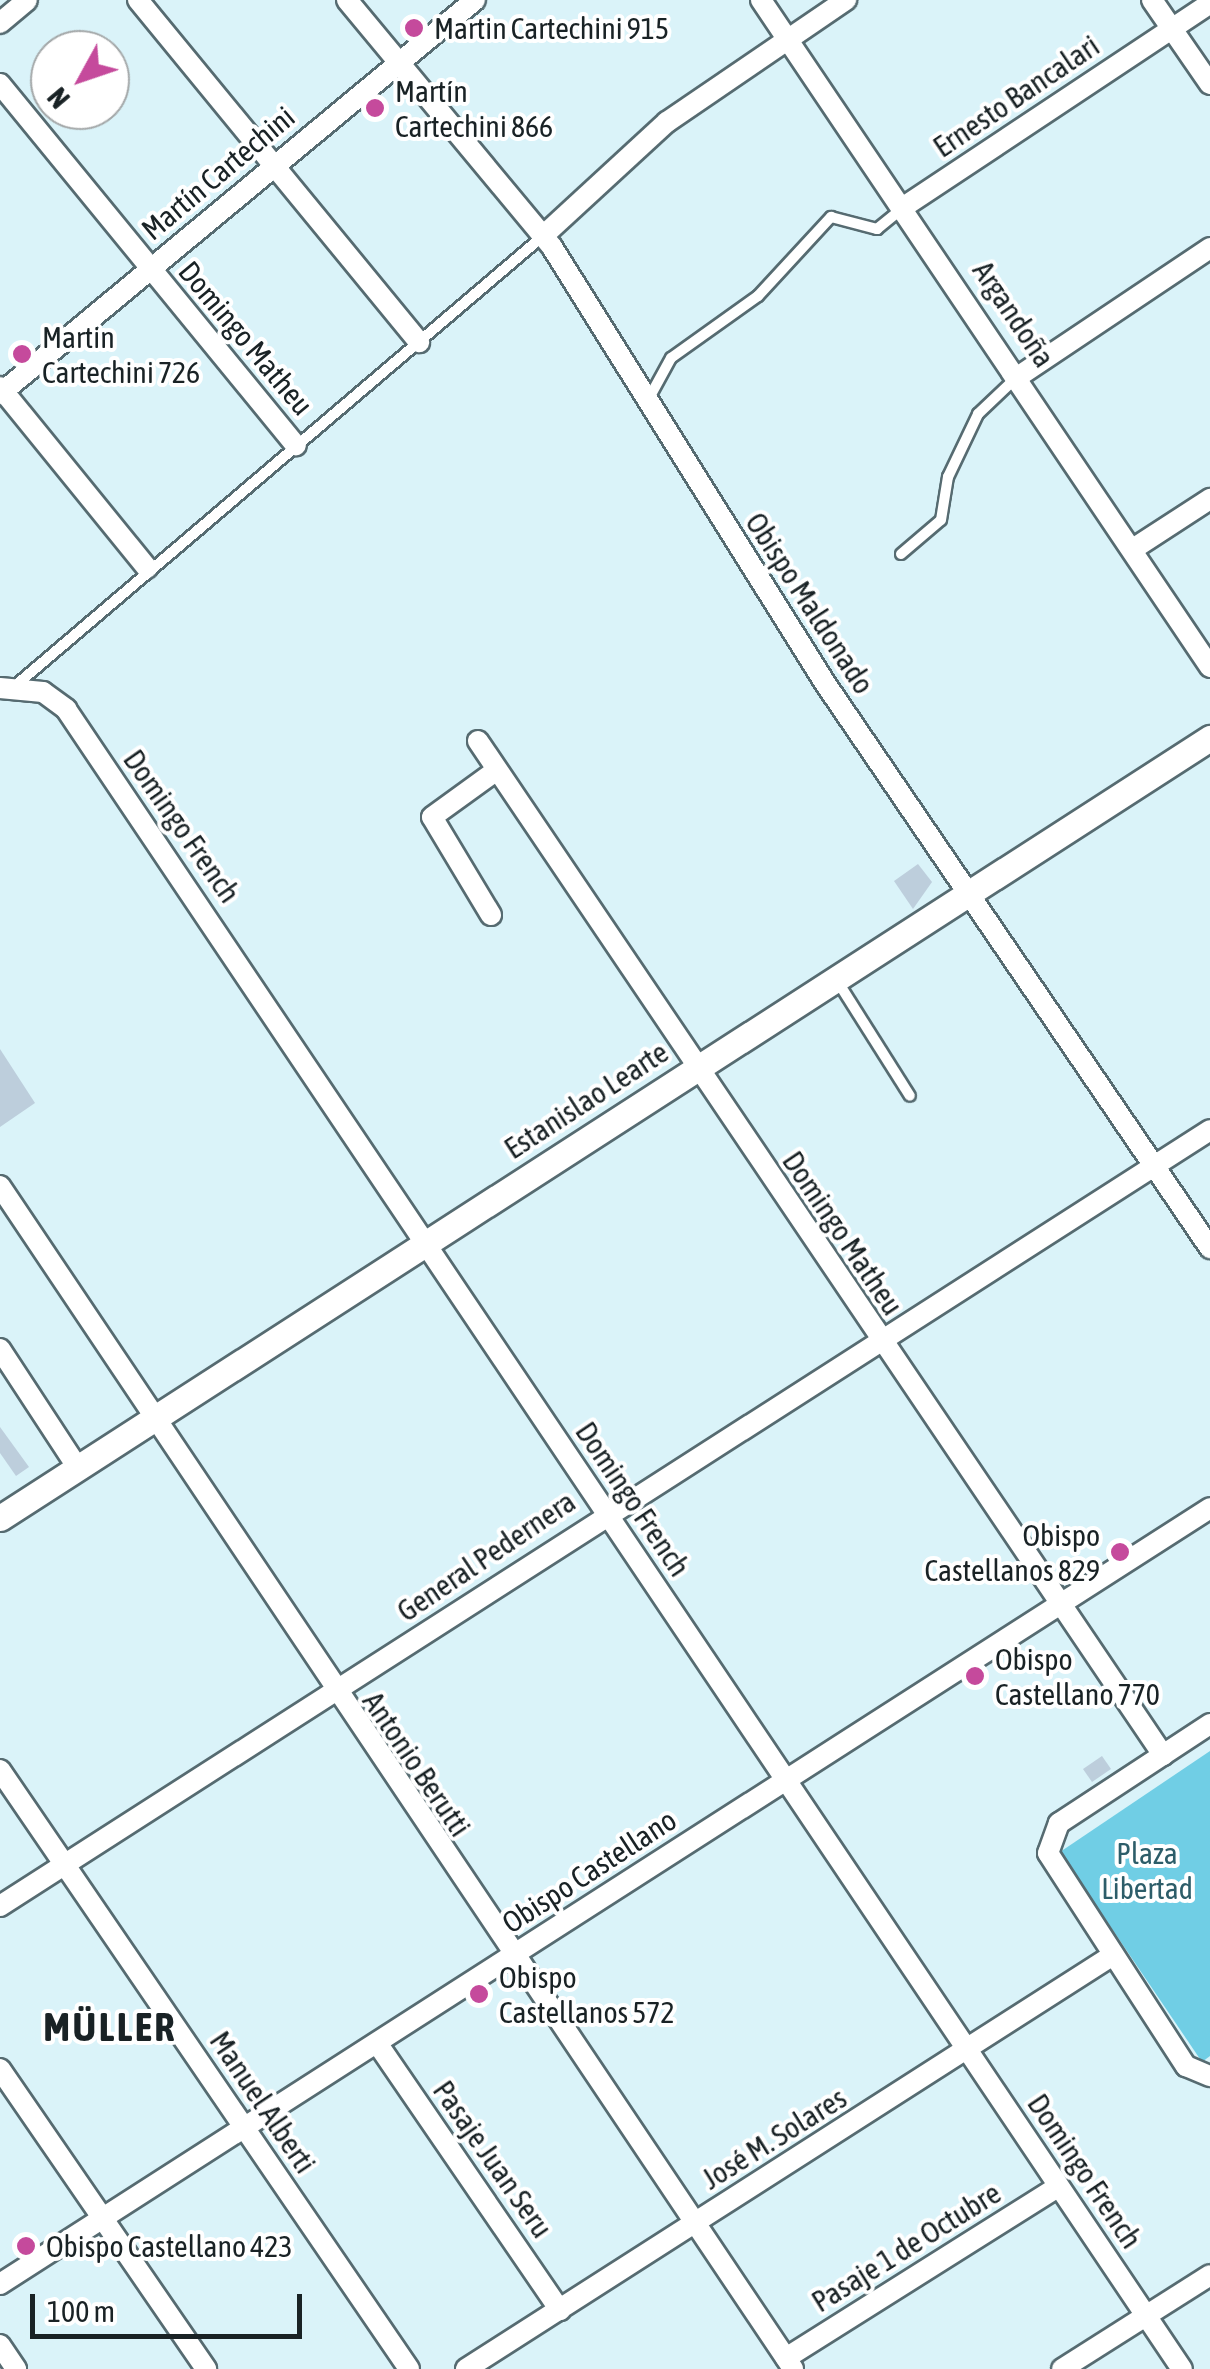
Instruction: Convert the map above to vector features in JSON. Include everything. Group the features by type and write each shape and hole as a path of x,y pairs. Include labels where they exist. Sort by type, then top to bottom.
{"street":[{"path":"0,22 27,0"},
{"path":"138,0 419,342"},
{"name":"Obispo Maldonado","path":"346,0 544,235 824,683 972,891 1210,1248"},
{"name":"Martín Cartechini","path":"1,391 475,0"},
{"name":"Argandoña","path":"761,0 906,206 1210,667"},
{"path":"544,235 667,122 846,0"},
{"path":"1152,0 1210,84"},
{"name":"Ernesto Bancalari","path":"906,206 1210,3"},
{"name":"Domingo Matheu","path":"0,84 296,444"},
{"path":"1019,376 1210,248"},
{"path":"1,391 147,568"},
{"path":"1133,549 1210,499"},
{"name":"Domingo French","path":"8,687 66,709 1182,2369"},
{"name":"Estanislao Learte","path":"0,1518 1210,738"},
{"name":"Domingo Matheu","path":"478,742 1056,1605 1162,1755"},
{"path":"491,915 432,816 497,770"},
{"name":"General Pedernera","path":"0,1906 335,1694 605,1512 877,1336 1210,1130"},
{"name":"Antonio Berutti","path":"0,1186 510,1958 790,2364"},
{"path":"0,1349 78,1468"},
{"name":"Obispo Castellano","path":"0,2284 1210,1508"},
{"path":"1204,2077 1113,1956 1048,1852 1059,1823 1210,1724"},
{"name":"Manuel Alberti","path":"0,1770 409,2369"},
{"name":"José M. Solares","path":"466,2369 1113,1956"},
{"name":"Pasaje Juan Seru","path":"377,2043 560,2310"},
{"path":"0,2069 206,2369"},
{"name":"Pasaje 1 de Octubre","path":"790,2364 1058,2186"},
{"path":"1062,2369 1210,2275"},
{"path":"0,2345 16,2369"}],"lane":[{"path":"647,400 671,358 758,296 831,217 878,229 906,206"},
{"path":"8,687 544,235"},
{"path":"901,554 941,520 948,477 978,414 1019,376"},
{"path":"836,979 910,1096"}],"green space":[{"name":"Plaza Libertad","path":"1210,1751 1210,2056 1202,2062 1060,1852"}],"building":[{"path":"918,864 932,882 913,909 894,881"},
{"path":"0,1049 35,1103 0,1127"},
{"path":"0,1427 29,1467 16,1476 0,1453"},
{"path":"1102,1756 1111,1769 1092,1782 1083,1769"}],"place":[{"name":"Martin Cartechini 915","path":"414,28"},
{"name":"Martín Cartechini 866","path":"375,108"},
{"name":"Martin Cartechini 726","path":"22,354"},
{"name":"Obispo Castellanos 829","path":"1120,1552"},
{"name":"Obispo Castellano 770","path":"975,1676"},
{"name":"Obispo Castellanos 572","path":"479,1994"},
{"name":"Obispo Castellano 423","path":"26,2246"}],"district":[{"name":"MÜLLER","path":"110,2027"}]}
